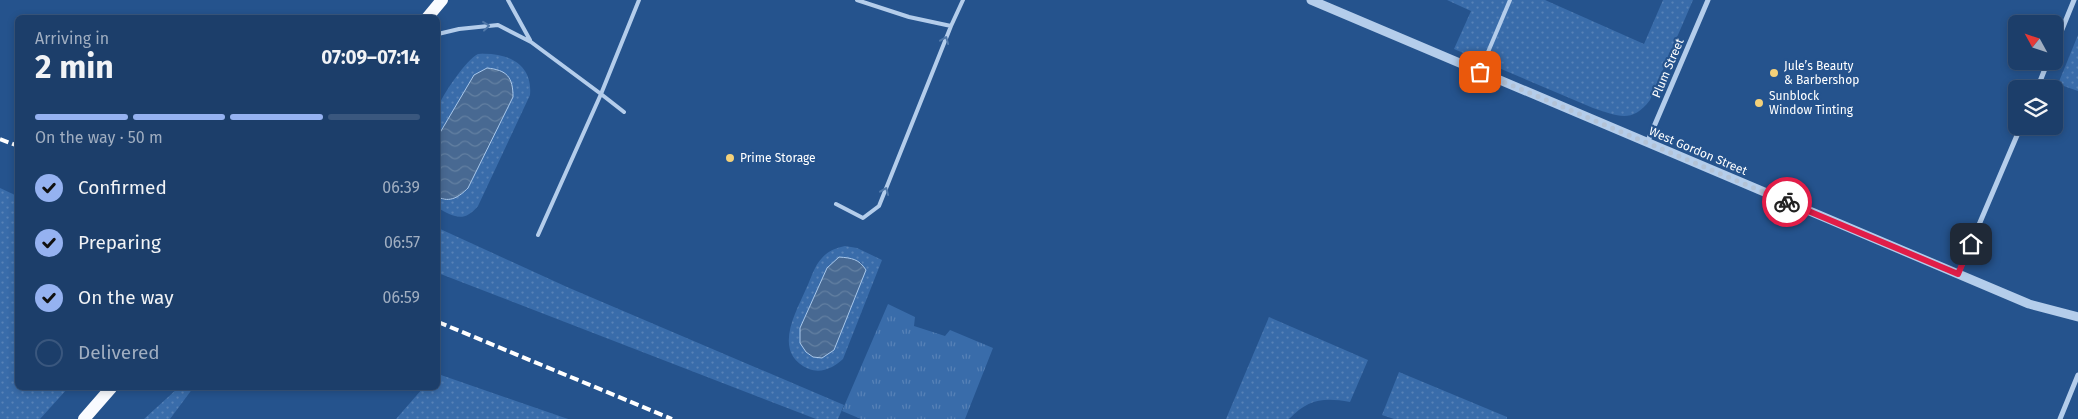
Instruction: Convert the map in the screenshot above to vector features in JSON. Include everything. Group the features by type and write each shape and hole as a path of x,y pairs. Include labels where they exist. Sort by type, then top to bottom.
{"main road":[{"path":"430,15 442,0"},
{"path":"84,419 110,390"}],"street":[{"name":"West Gordon Street","path":"1312,0 2029,304 2078,317"},
{"name":"Plum Street","path":"1647,143 1708,0"},
{"path":"2063,26 2074,0"},
{"path":"1958,274 2017,135"},
{"path":"2060,419 2078,375"}],"lane":[{"path":"508,0 531,42"},
{"path":"538,235 601,94 639,0"},
{"path":"858,0 908,17 951,26"},
{"path":"836,204 863,218 879,206 963,0"},
{"path":"1480,72 1510,0"},
{"path":"440,34 459,29 498,25 531,42 624,112"}],"green space":[{"path":"1447,0 1545,0 1644,44 1663,0 1693,0 1650,100 1637,112 1624,116 1610,114 1593,108 1454,49 1471,11"},
{"path":"2078,35 2078,91 2063,86 2063,80 2060,80"},
{"path":"478,54 488,54 507,57 515,61 527,74 530,84 530,95 478,206 468,215 459,217 440,209 440,198 444,200 474,75 440,133 440,102 455,78 473,57"},
{"path":"0,188 15,195 15,390 66,390 40,419 0,419"},
{"path":"440,229 567,287 844,405 838,419 816,419 440,274"},
{"path":"845,246 857,248 882,260 843,359 828,369 819,371 809,369 798,362 791,353 789,343 792,321 817,265 827,253","holes":["861,262 865,270 834,350 801,343 800,328 827,268"]},
{"path":"888,304 915,317 914,326 945,336 950,330 993,348 965,419 861,419 842,411"},
{"path":"1269,317 1368,360 1350,402 1317,401 1303,407 1289,419 1226,419"},
{"path":"1399,372 1507,417 1507,419 1394,419 1382,415"},
{"path":"440,375 568,419 396,419 421,390 440,390"},
{"path":"176,390 192,390 170,419 144,419"}],"water":[{"path":"487,68 504,73 512,84 513,97 468,188 454,198 442,199 440,198 440,133 474,75"},
{"path":"839,257 855,260 861,263 866,270 834,350 822,358 813,357 806,352 800,343 800,328 827,268"}],"railway":[{"path":"0,139 15,145"},
{"path":"440,323 672,419"}],"way so far":[{"path":"1480,72 1787,202"}],"place":[{"name":"Jule’s Beauty & Barbershop","path":"1774,73"},
{"name":"Sunblock Window Tinting","path":"1759,103"},
{"name":"Prime Storage","path":"730,158"}],"route":[{"path":"1787,202 1958,274 1971,244"}]}
